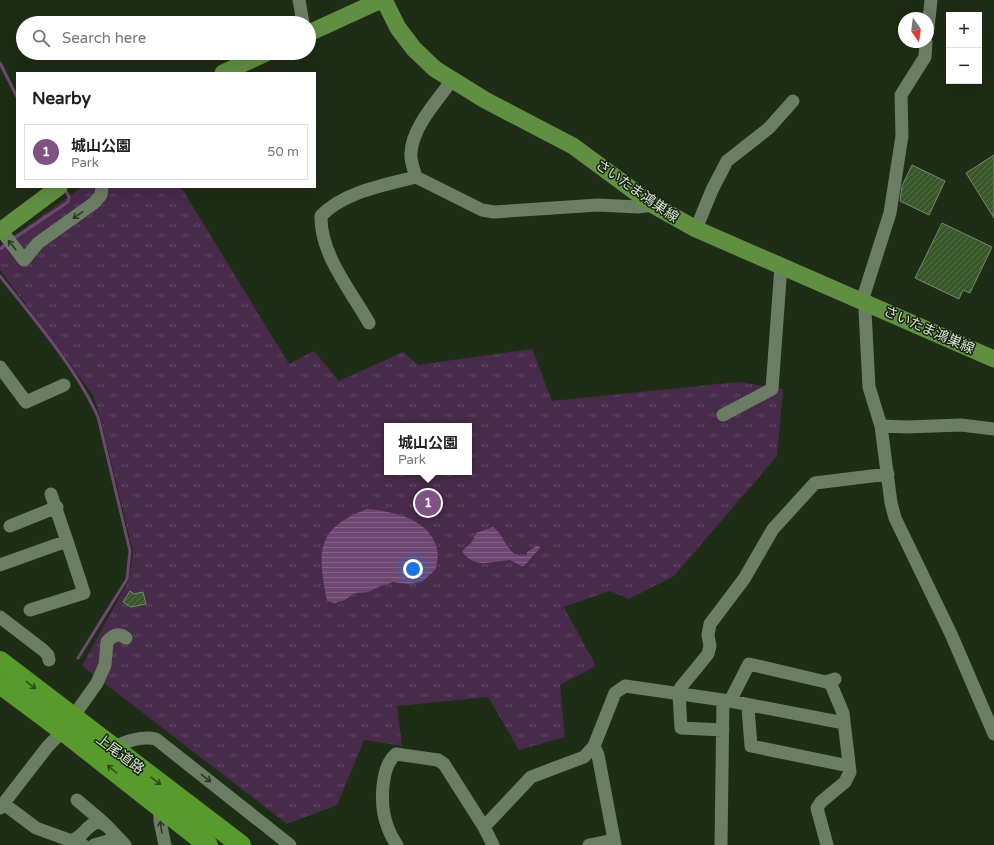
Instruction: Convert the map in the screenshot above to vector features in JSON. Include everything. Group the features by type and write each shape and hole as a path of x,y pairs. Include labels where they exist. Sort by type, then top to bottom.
{"highway":[{"name":"上尾道路","path":"0,661 160,808 208,845"},
{"name":"上尾道路","path":"3,690 113,748 241,845"}],"main road":[{"path":"316,30 380,0"},
{"name":"さいたま鴻巣線","path":"384,0 398,28 414,49 435,69 485,100 573,146 652,205 696,229 994,359"},
{"path":"225,72 251,60"},
{"path":"0,231 58,188"}],"street":[{"path":"299,0 302,16"},
{"path":"930,12 931,0"},
{"path":"925,48 924,57 901,95 902,136 890,213 864,302 868,381 882,426 891,504 895,518 951,634 994,734"},
{"path":"416,177 411,153 416,137 422,122 452,80"},
{"path":"696,229 712,190 727,161 770,128 792,100"},
{"path":"369,323 336,269 320,226 321,216 329,207 353,196 416,177 482,210 494,212 598,205 638,207 652,205"},
{"path":"0,231 24,260 38,243 94,203 101,195 102,188"},
{"path":"723,415 772,389 781,266"},
{"path":"0,367 26,402 64,385"},
{"path":"882,426 907,427 961,425 994,429"},
{"path":"723,730 681,728 679,694 681,687 708,654 710,646 708,635 710,624 744,579 773,529 815,483 888,474"},
{"path":"30,610 84,593 51,494"},
{"path":"10,526 56,507"},
{"path":"0,565 67,541"},
{"path":"0,617 43,650 48,655 49,660"},
{"path":"104,823 94,823 77,842 41,830 2,806 48,746 68,724 97,683 105,665 107,642 115,635 120,634 126,638"},
{"path":"721,845 723,730 727,701 749,664 832,680 843,713 850,772 845,782 821,802 817,808 827,845"},
{"path":"484,827 531,777 584,757 594,746 615,692 625,686 727,701 844,723"},
{"path":"750,705 748,708 751,746 849,766"},
{"path":"113,748 122,742 151,738 156,739 290,845"},
{"path":"589,845 614,843 598,755 594,746"},
{"path":"397,845 387,826 384,816 383,792 384,777 390,759 396,754 438,760 444,764 484,827 493,845"},
{"path":"77,800 104,823 123,844"},
{"path":"160,808 160,821 165,845"},
{"path":"94,845 108,841 123,844"}],"green space":[{"path":"81,188 182,188 289,364 314,351 339,381 403,352 418,365 532,349 552,401 738,382 783,389 777,456 674,576 629,599 610,591 564,607 596,666 560,685 565,737 519,750 488,697 397,706 402,746 364,740 337,805 287,824 82,666 129,580 133,551 99,413 93,395 0,270 0,246"}],"shaded area":[{"path":"367,509 401,515 421,525 435,542 438,554 436,569 423,581 408,584 393,582 368,592 355,593 345,600 335,603 327,601 322,569 324,544 329,534 337,525"},
{"path":"493,527 497,530 507,546 515,554 520,556 527,555 527,552 538,545 540,548 523,567 510,560 490,563 472,561 462,551 472,542 476,533"}],"building":[{"path":"994,155 994,218 966,173"},
{"path":"912,165 945,181 929,215 900,201 902,186"},
{"path":"942,223 992,247 970,293 963,290 959,299 915,278"},
{"path":"130,591 134,594 143,592 146,604 131,607 123,602"}],"waterway":[{"path":"0,63 16,95"},
{"path":"13,239 68,202 69,197 65,189"},
{"path":"0,249 7,244"},
{"path":"0,276 54,344 89,399 98,417 130,551 127,579 78,658"}],"place":[{"name":"城山公園","path":"428,503"}]}
